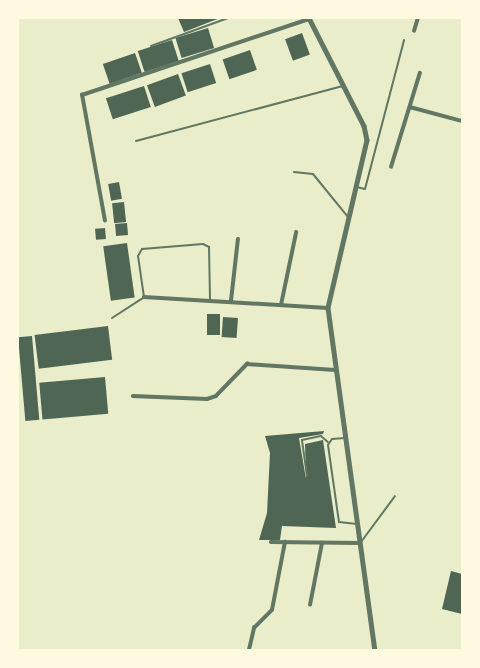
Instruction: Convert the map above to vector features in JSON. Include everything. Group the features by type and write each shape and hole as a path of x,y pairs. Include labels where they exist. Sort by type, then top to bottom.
{"street":[{"path":"105,221 82,95 309,18 364,126 367,140 328,308 335,370 375,650"},
{"path":"414,31 418,18"},
{"path":"391,167 420,73"},
{"path":"410,107 462,121"},
{"path":"281,305 296,232"},
{"path":"231,301 238,239"},
{"path":"144,297 210,299 328,308"},
{"path":"133,396 207,399 216,396 247,364 335,370"},
{"path":"271,542 360,544"},
{"path":"249,650 254,628 272,610 286,542"},
{"path":"310,606 322,543"}],"lane":[{"path":"151,46 228,18"},
{"path":"356,187 365,189 404,40"},
{"path":"136,142 344,86"},
{"path":"294,172 312,174 349,218"},
{"path":"112,318 144,297 140,250 203,244 212,252 210,299"},
{"path":"307,476 302,440 321,436 328,442 339,522 357,524"},
{"path":"328,442 345,438"},
{"path":"360,544 395,496"}],"building":[{"path":"178,18 220,18 184,32"},
{"path":"208,28 214,48 182,58 175,38"},
{"path":"302,33 310,55 293,61 285,39"},
{"path":"172,40 179,61 145,72 138,51"},
{"path":"250,50 257,70 229,79 223,59"},
{"path":"135,53 142,73 110,84 103,64"},
{"path":"210,64 216,83 188,92 181,73"},
{"path":"178,74 186,96 155,107 147,85"},
{"path":"144,86 151,107 113,119 106,98"},
{"path":"119,182 122,199 111,201 108,184"},
{"path":"124,202 126,222 114,223 112,203"},
{"path":"127,223 128,235 116,236 115,224"},
{"path":"105,228 106,239 96,240 95,229"},
{"path":"127,243 135,297 111,301 103,246"},
{"path":"207,314 220,314 220,335 207,335"},
{"path":"223,317 238,318 237,338 222,337"},
{"path":"108,326 112,360 39,369 35,335"},
{"path":"32,336 39,420 25,421 18,337"},
{"path":"105,377 108,414 42,420 39,383"},
{"path":"324,431 323,434 299,438 306,479 305,444 323,440 336,528 282,526 280,540 259,540 267,513 270,453 265,436"},
{"path":"451,571 462,574 462,614 442,609"}]}
